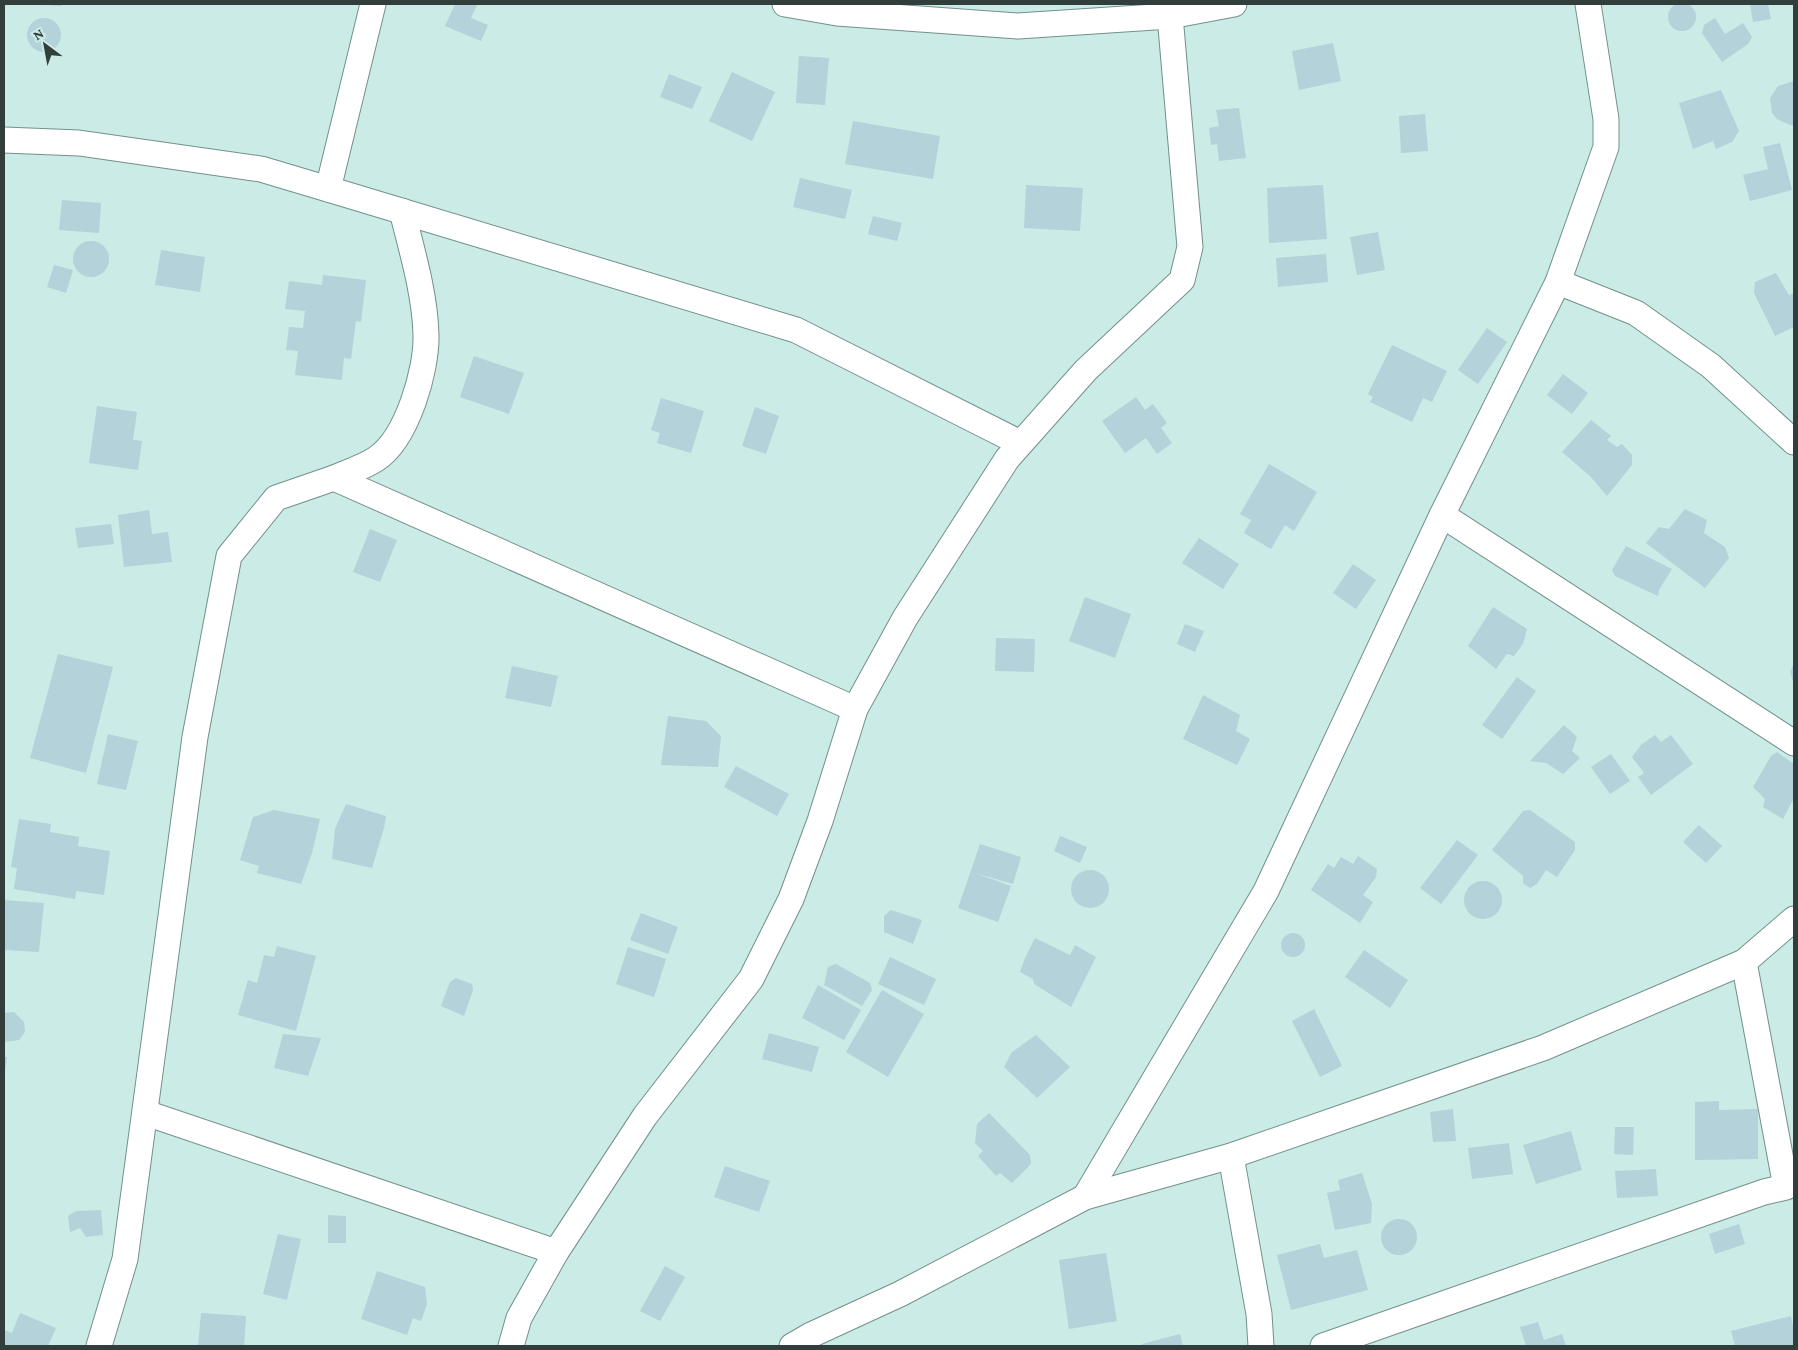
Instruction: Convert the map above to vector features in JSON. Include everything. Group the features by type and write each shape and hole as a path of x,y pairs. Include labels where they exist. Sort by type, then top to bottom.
{"street":[{"path":"328,189 338,157 373,4"},
{"path":"785,4 837,14 1018,26 1234,4"},
{"path":"1085,1197 1266,891 1442,515 1558,282 1606,147 1606,119 1588,4"},
{"path":"511,1346 519,1318 556,1252 645,1116 751,979 791,899 820,821 855,709 905,618 1007,459 1020,443 1086,370 1182,280 1190,247 1170,10"},
{"path":"4,140 79,143 261,169 402,211 796,330 1020,443"},
{"path":"99,1346 125,1259 195,737 229,556 276,498 334,478 377,459 404,426 420,381 426,336 417,271 402,211"},
{"path":"1558,282 1636,313 1711,366 1794,442"},
{"path":"334,478 855,709"},
{"path":"1442,515 1794,742"},
{"path":"805,1342 1085,1197 1231,1156 1543,1048 1744,962 1794,920"},
{"path":"1323,1346 1764,1192 1790,1186 1744,962"},
{"path":"146,1113 556,1252"},
{"path":"1231,1156 1260,1314 1261,1346"}],"building":[{"path":"1682,3 1692,7 1696,17 1692,27 1682,31 1672,27 1668,17 1672,7"},
{"path":"61,4 61,6 45,5"},
{"path":"455,4 477,5 471,18 488,25 481,41 445,26"},
{"path":"1750,4 1768,4 1771,19 1753,22"},
{"path":"44,18 56,23 61,35 56,47 44,52 32,47 27,35 32,23"},
{"path":"1715,18 1725,34 1743,23 1752,37 1748,44 1722,62 1702,33 1704,25"},
{"path":"1333,43 1341,81 1299,90 1292,51"},
{"path":"799,56 829,58 825,105 796,103"},
{"path":"732,72 775,92 752,141 709,121"},
{"path":"669,74 702,87 692,109 660,97"},
{"path":"1794,81 1794,125 1790,125 1777,119 1772,113 1770,98 1778,86"},
{"path":"1721,90 1739,131 1732,142 1716,149 1713,141 1693,149 1679,103"},
{"path":"1239,108 1246,158 1219,161 1217,144 1211,145 1209,128 1219,126 1216,110"},
{"path":"1425,114 1428,151 1401,153 1399,116"},
{"path":"853,121 940,136 933,179 845,164"},
{"path":"1780,143 1792,190 1750,201 1743,175 1768,169 1763,147"},
{"path":"800,178 852,190 845,219 793,207"},
{"path":"1026,185 1083,188 1080,231 1024,228"},
{"path":"1323,185 1327,239 1269,243 1267,188"},
{"path":"62,200 101,203 99,233 59,230"},
{"path":"873,216 902,223 897,241 868,234"},
{"path":"1378,232 1385,270 1357,275 1350,237"},
{"path":"91,241 98,242 104,246 108,252 108,266 104,272 98,276 91,277 84,276 78,272 74,266 73,259 74,252 78,246 84,242"},
{"path":"161,250 205,257 200,292 155,285"},
{"path":"1326,254 1328,282 1278,287 1276,258"},
{"path":"54,265 73,270 66,293 47,287"},
{"path":"1776,273 1789,295 1794,293 1794,327 1775,336 1754,293 1755,282"},
{"path":"323,275 366,280 361,322 356,321 351,359 344,358 342,380 295,375 298,351 286,350 289,327 303,328 305,311 285,309 289,281 322,285"},
{"path":"1487,328 1507,342 1478,384 1458,370"},
{"path":"1392,345 1447,371 1432,402 1423,398 1412,422 1370,402 1373,397 1368,394"},
{"path":"474,356 524,373 509,414 460,397"},
{"path":"1563,374 1588,393 1572,414 1547,395"},
{"path":"1136,397 1145,410 1153,404 1167,423 1161,428 1172,443 1157,454 1146,438 1125,453 1102,421"},
{"path":"661,398 704,411 691,453 657,443 660,433 651,430"},
{"path":"97,406 137,412 133,440 142,441 138,470 89,463"},
{"path":"755,407 779,416 766,454 742,446"},
{"path":"1591,420 1611,436 1607,440 1617,447 1622,444 1632,455 1632,465 1607,496 1590,476 1562,452"},
{"path":"1269,464 1317,492 1294,531 1285,525 1271,549 1244,533 1251,520 1240,514"},
{"path":"1685,509 1707,520 1704,533 1725,547 1729,558 1705,588 1646,543 1659,527 1669,529"},
{"path":"149,510 152,534 168,532 172,562 124,567 118,515"},
{"path":"111,524 114,544 78,548 75,528"},
{"path":"370,529 397,540 380,582 353,572"},
{"path":"1199,538 1239,564 1223,589 1182,563"},
{"path":"1626,546 1672,569 1659,590 1658,596 1615,576 1612,570"},
{"path":"1353,564 1376,580 1356,609 1333,593"},
{"path":"1085,597 1131,614 1115,658 1069,641"},
{"path":"1493,607 1527,629 1523,644 1514,656 1507,654 1496,669 1468,646"},
{"path":"1185,624 1204,631 1195,652 1177,644"},
{"path":"996,638 1035,639 1034,672 995,671"},
{"path":"58,654 113,667 86,773 30,758"},
{"path":"1794,663 1794,685 1790,672"},
{"path":"512,666 558,676 551,707 505,698"},
{"path":"1517,677 1536,691 1502,739 1482,725"},
{"path":"1203,695 1240,715 1236,731 1250,739 1237,765 1183,739"},
{"path":"668,716 706,721 721,736 718,767 661,765"},
{"path":"1564,725 1577,737 1572,751 1580,758 1563,774 1546,763 1530,761"},
{"path":"108,734 138,741 126,790 97,784"},
{"path":"1655,735 1661,742 1671,735 1693,764 1651,795 1638,777 1644,773 1632,757 1641,745"},
{"path":"1777,752 1794,764 1794,798 1783,819 1763,807 1765,799 1753,787 1771,756"},
{"path":"1611,754 1630,781 1610,794 1591,767"},
{"path":"736,766 789,794 777,816 724,787"},
{"path":"346,804 386,816 372,868 332,859 335,829"},
{"path":"274,810 320,819 312,853 301,884 257,873 259,866 240,860 253,817"},
{"path":"1530,810 1575,842 1575,850 1557,877 1546,870 1537,884 1530,888 1523,883 1523,876 1492,850 1523,811"},
{"path":"19,819 51,824 50,832 79,837 78,846 110,851 104,895 76,891 75,899 14,889 17,868 11,867"},
{"path":"1699,825 1722,846 1706,863 1683,842"},
{"path":"1060,836 1087,847 1080,863 1054,851"},
{"path":"1457,840 1478,855 1441,904 1420,888"},
{"path":"980,844 1021,857 1013,884 975,873 1011,886 998,922 958,908"},
{"path":"1358,856 1377,869 1376,877 1363,895 1373,902 1360,923 1311,890 1328,864 1334,868 1341,857 1353,864"},
{"path":"1090,870 1103,876 1109,889 1103,902 1090,908 1077,902 1071,889 1077,876"},
{"path":"1483,881 1496,887 1502,900 1496,913 1483,919 1470,913 1464,900 1470,887"},
{"path":"4,900 44,903 39,952 4,950"},
{"path":"891,910 922,920 913,944 884,932 884,916"},
{"path":"641,913 678,927 668,954 630,940"},
{"path":"1293,933 1302,936 1305,945 1302,954 1293,957 1284,954 1281,945 1284,936"},
{"path":"1035,938 1070,955 1075,945 1096,957 1071,1007 1034,984 1033,979 1020,972"},
{"path":"277,946 316,956 296,1031 238,1015 248,980 257,983 264,955 274,957"},
{"path":"628,947 666,959 654,997 616,984"},
{"path":"1364,950 1408,980 1390,1008 1345,977"},
{"path":"890,957 936,979 924,1005 878,984"},
{"path":"836,964 870,983 872,990 862,1006 824,985 828,967"},
{"path":"456,978 472,984 473,990 464,1016 441,1006 450,982"},
{"path":"818,985 861,1010 844,1040 802,1018"},
{"path":"882,990 924,1014 888,1077 846,1052"},
{"path":"1314,1009 1342,1066 1320,1077 1292,1021"},
{"path":"14,1012 24,1022 25,1032 19,1040 4,1042 4,1013"},
{"path":"769,1033 819,1047 812,1072 762,1059"},
{"path":"283,1034 321,1038 308,1076 274,1068"},
{"path":"1036,1035 1070,1067 1037,1098 1004,1067 1012,1052"},
{"path":"4,1057 7,1057 5,1072 4,1072"},
{"path":"1719,1101 1719,1110 1758,1109 1758,1159 1695,1160 1695,1102"},
{"path":"1453,1109 1456,1141 1433,1142 1430,1112"},
{"path":"989,1113 1030,1155 1031,1164 1012,1183 1000,1173 996,1176 978,1156 983,1151 975,1143 977,1124"},
{"path":"1615,1127 1634,1127 1633,1155 1614,1154"},
{"path":"1571,1131 1582,1170 1536,1184 1523,1145"},
{"path":"1509,1143 1513,1174 1472,1179 1468,1148"},
{"path":"725,1166 770,1181 759,1212 714,1197"},
{"path":"1656,1169 1658,1196 1617,1198 1615,1171"},
{"path":"1362,1173 1372,1204 1371,1223 1335,1230 1327,1193 1340,1190 1338,1180"},
{"path":"101,1210 103,1235 86,1237 80,1228 70,1232 68,1216 76,1211"},
{"path":"328,1215 346,1216 346,1243 328,1243"},
{"path":"1399,1219 1406,1220 1412,1224 1416,1230 1416,1244 1412,1250 1406,1254 1399,1255 1392,1254 1386,1250 1382,1244 1381,1237 1382,1230 1386,1224 1392,1220"},
{"path":"1739,1224 1745,1244 1715,1254 1709,1234"},
{"path":"278,1234 301,1239 287,1300 263,1294"},
{"path":"1320,1244 1324,1258 1357,1250 1368,1290 1291,1310 1277,1255"},
{"path":"1106,1253 1117,1321 1069,1329 1059,1260"},
{"path":"665,1266 685,1277 660,1321 640,1311"},
{"path":"377,1271 425,1287 427,1304 421,1321 413,1318 407,1335 361,1319"},
{"path":"20,1313 56,1328 48,1346 4,1346 4,1330 12,1333"},
{"path":"201,1313 246,1316 244,1346 198,1346"},
{"path":"1791,1316 1794,1346 1735,1346 1731,1331"},
{"path":"1538,1322 1544,1340 1562,1334 1566,1346 1526,1346 1520,1327"},
{"path":"1180,1334 1183,1346 1142,1346 1142,1344"}]}
